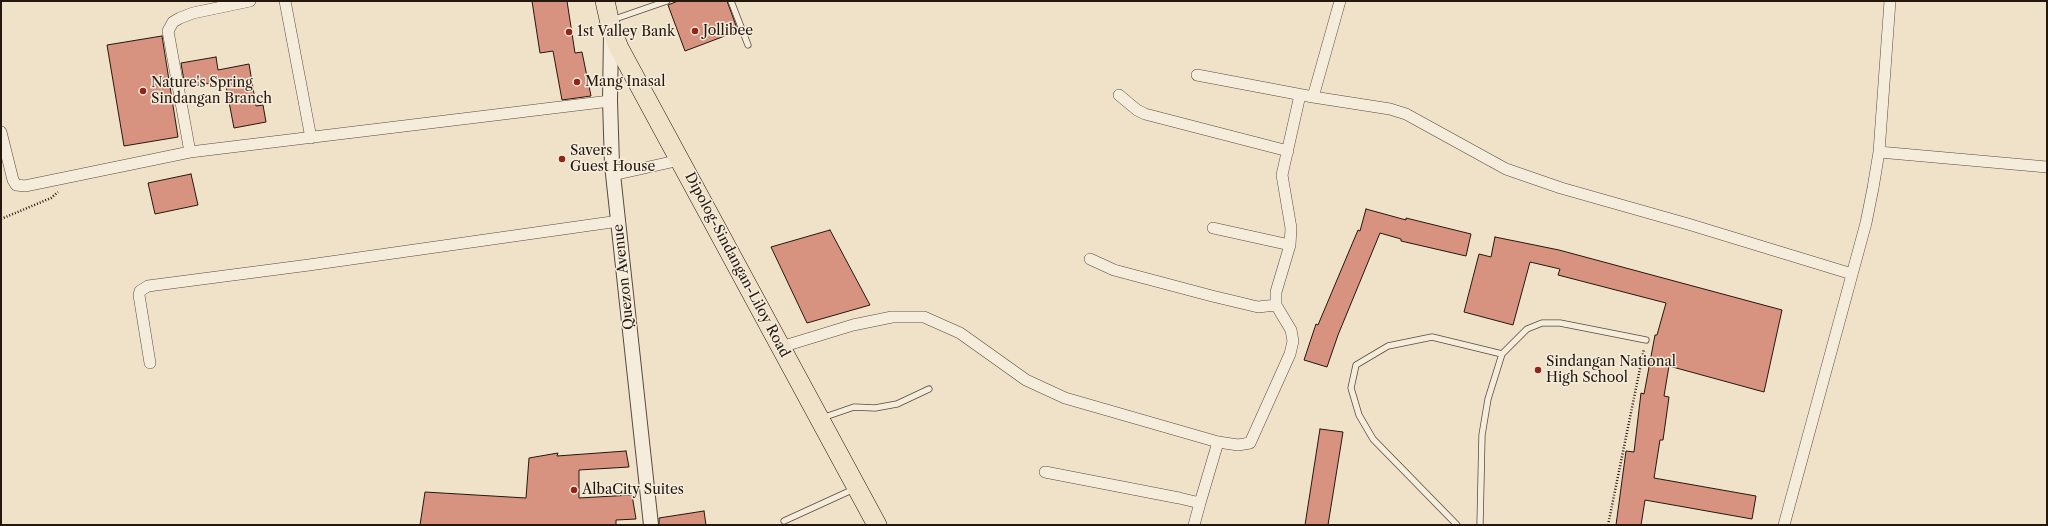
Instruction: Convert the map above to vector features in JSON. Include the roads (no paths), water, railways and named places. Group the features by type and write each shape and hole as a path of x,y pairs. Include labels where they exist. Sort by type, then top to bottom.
{"highway":[{"name":"Dipolog-Sindangan-Liloy Road","path":"605,1 610,24 619,48 877,525"}],"street":[{"path":"190,152 168,31 173,22 193,13 250,1"},
{"path":"285,1 311,138"},
{"path":"1313,97 1340,1"},
{"path":"1784,525 1866,223 1879,152 1890,1"},
{"name":"Quezon Avenue","path":"610,24 610,101 613,175 651,525"},
{"path":"1197,75 1300,95 1390,109 1406,114 1506,169 1561,188 1688,224 1852,274"},
{"path":"1120,95 1137,110 1145,114 1288,151"},
{"path":"781,347 853,325 892,317 924,317 960,333 1026,380 1065,398 1218,442 1238,445 1250,443 1290,354 1293,341 1291,330 1276,305 1279,279 1290,245 1292,228 1282,175 1300,95"},
{"path":"1,132 13,180 16,185 25,186 190,152 610,101"},
{"path":"1879,152 2047,167"},
{"path":"613,175 680,160"},
{"path":"150,363 139,295 140,290 148,286 619,221"},
{"path":"1213,228 1290,245"},
{"path":"1090,259 1114,270 1212,296 1258,307 1276,305"},
{"path":"1194,525 1218,442"},
{"path":"1045,472 1200,503"}],"lane":[{"path":"610,24 667,1"},
{"path":"731,1 748,45"},
{"path":"1480,525 1482,435 1488,399 1502,354 1527,329 1542,323 1560,323 1646,340"},
{"path":"1457,525 1374,439 1359,415 1351,388 1356,365 1388,346 1432,337 1502,354"},
{"path":"820,419 854,407 875,408 897,404 929,389"},
{"path":"784,522 857,488"}],"place":[{"name":"Jollibee","path":"695,31"},
{"name":"1st Valley Bank","path":"569,32"},
{"name":"Mang Inasal","path":"577,82"},
{"name":"Nature's Spring Sindangan Branch","path":"143,91"},
{"name":"Savers Guest House","path":"562,159"},
{"name":"Sindangan National High School","path":"1538,370"},
{"name":"AlbaCity Suites","path":"574,490"}]}
